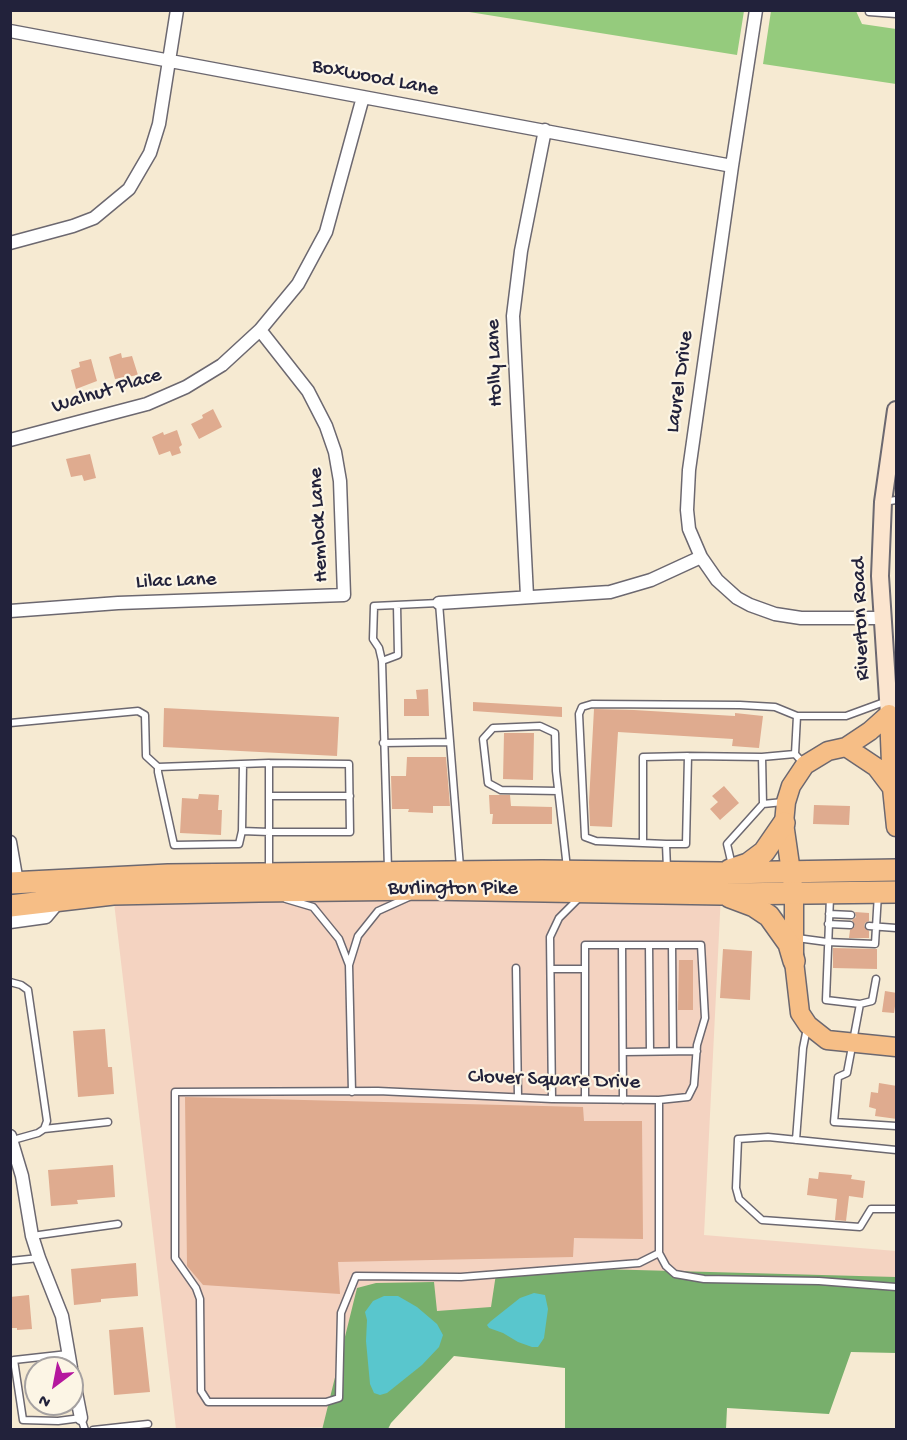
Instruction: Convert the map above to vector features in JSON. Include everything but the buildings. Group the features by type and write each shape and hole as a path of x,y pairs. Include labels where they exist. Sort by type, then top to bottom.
{"highway":[{"path":"784,823 764,852 721,884 769,916 789,944 794,961"},
{"name":"Burlington Pike","path":"14,883 168,875 264,882 427,889 586,891 793,883 897,870"},
{"name":"Burlington Pike","path":"10,906 113,894 388,873 668,873 721,884"},
{"name":"Burlington Pike","path":"793,883 829,903 887,893"}],"main road":[{"name":"Riverton Road","path":"897,410 890,501 880,576 891,708 892,788 897,827"},
{"path":"891,708 870,731 846,747 800,760 786,802 784,823 793,883 794,961 800,1013 808,1025 827,1040 897,1047"},
{"path":"846,747 876,767 892,788"}],"street":[{"path":"10,243 94,218 129,189 150,153 159,124 177,10"},
{"name":"Laurel Drive","path":"756,10 688,470 689,529 700,557 717,580 737,598 767,611 801,618 882,618"},
{"name":"Boxwood Lane","path":"10,31 732,166"},
{"name":"Walnut Place","path":"10,440 147,404 186,387 222,365 260,330 298,284 326,232 363,97"},
{"name":"Holly Lane","path":"527,596 513,316 521,250 545,130"},
{"name":"Hemlock Lane","path":"260,330 308,391 326,426 335,452 340,480 344,595"},
{"path":"439,603 610,592 651,580 700,557"},
{"name":"Lilac Lane","path":"10,611 118,603 344,595"},
{"path":"11,849 14,883"},
{"path":"10,922 46,917 61,899"},
{"path":"12,1138 22,1176 32,1236 62,1316 68,1354"}],"lane":[{"path":"869,12 897,14"},
{"path":"388,873 382,661 379,648 373,639 374,606 439,603 461,872"},
{"path":"382,661 398,655 398,605"},
{"path":"688,756 686,844 596,841 585,837 579,714 582,707 592,704 740,705 775,707 797,716 846,716 891,708"},
{"path":"10,723 138,711 145,715 146,756 158,767 174,845 239,844 242,831 243,764"},
{"path":"643,843 643,757 762,757 800,760 797,716"},
{"path":"558,791 501,790 488,783 483,739 493,728 540,726 555,733 558,791 567,872"},
{"path":"383,743 450,742"},
{"path":"762,757 763,804"},
{"path":"158,767 269,763 349,764 350,832 242,831"},
{"path":"269,763 269,832 264,882 313,907 339,939 349,965"},
{"path":"269,796 350,796"},
{"path":"721,884 730,861 727,844 763,804 786,802"},
{"path":"666,844 668,873"},
{"path":"352,1092 349,965 358,936 378,911 427,889"},
{"path":"552,1099 550,937 559,918 586,891"},
{"path":"794,937 875,945 873,916 887,893"},
{"path":"851,915 829,903 826,1000 860,1004 872,1001 876,979"},
{"path":"828,924 850,925"},
{"path":"872,926 897,928"},
{"path":"585,1099 585,945 701,945 705,1018 697,1051 692,1092 688,1097 659,1100"},
{"path":"622,945 623,1100"},
{"path":"649,945 650,1051"},
{"path":"672,945 673,1050"},
{"path":"516,968 518,1097"},
{"path":"552,969 585,969"},
{"path":"10,982 21,985 27,990 47,1121 44,1129"},
{"path":"860,1004 847,1073 838,1077 834,1122 897,1126"},
{"path":"796,1140 803,1048 808,1025"},
{"path":"624,1052 697,1051"},
{"name":"Clover Square Drive","path":"175,1092 352,1092 659,1100 659,1253 639,1263 461,1277 356,1276 341,1313 339,1398 326,1402 208,1402 201,1391 200,1299 196,1288 175,1258 175,1092"},
{"path":"12,1138 38,1133 44,1129 108,1122"},
{"path":"897,1150 768,1137 738,1139 736,1188 739,1199 762,1220 860,1227 871,1209 897,1209"},
{"path":"32,1236 118,1224"},
{"path":"659,1253 666,1266 675,1274 704,1279 819,1281 897,1287"},
{"path":"10,1261 39,1258"},
{"path":"68,1354 14,1360 23,1420 83,1424"},
{"path":"93,1430 148,1424"}],"shaded area":[{"path":"113,894 721,894 704,1235 896,1251 896,1299 549,1281 349,1427 176,1429"}],"green space":[{"path":"744,10 737,55 463,11"},
{"path":"771,11 856,11 862,24 896,29 896,84 763,64"},
{"path":"562,1268 896,1277 896,1353 851,1352 829,1414 727,1408 726,1429 565,1429 565,1368 454,1356 388,1429 322,1430 357,1288 376,1283 434,1282 437,1311 491,1307 496,1274"}],"water":[{"path":"534,1293 545,1295 548,1309 544,1338 538,1347 518,1342 489,1328 487,1325 491,1321 520,1298"},
{"path":"384,1296 398,1296 417,1307 437,1324 443,1335 439,1347 422,1365 387,1393 380,1395 374,1393 370,1384 365,1312 373,1301"}]}
